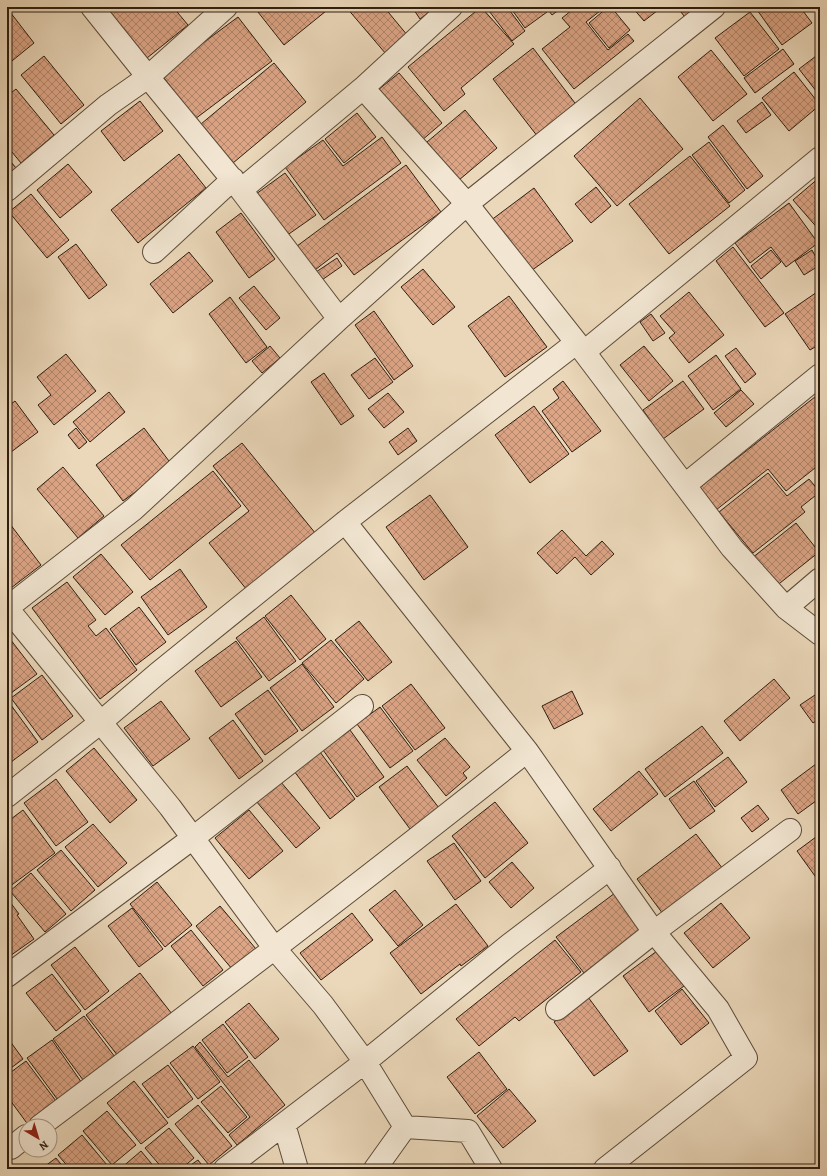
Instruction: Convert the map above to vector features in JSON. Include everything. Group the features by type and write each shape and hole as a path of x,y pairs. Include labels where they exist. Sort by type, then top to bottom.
{"street":[{"path":"92,7 237,184 339,319"},
{"path":"7,190 108,104 148,77 226,7"},
{"path":"154,252 237,184 363,88 452,7"},
{"path":"405,1127 365,1062 323,1005 275,949 170,807 7,608 134,509 339,319 467,204 714,7"},
{"path":"363,88 467,204 580,347 732,548 786,608 820,634"},
{"path":"7,796 101,722 156,674 345,522 580,347 820,158"},
{"path":"685,485 820,375"},
{"path":"345,522 527,751 654,932 718,1009 746,1058 605,1169"},
{"path":"786,608 820,579"},
{"path":"7,976 193,838 362,706"},
{"path":"51,1118 275,949 417,839 527,751"},
{"path":"556,1009 654,932 790,830"},
{"path":"225,1169 365,1062 509,945 610,868"},
{"path":"284,1124 297,1169"},
{"path":"375,1169 405,1127"},
{"path":"405,1127 468,1131 491,1169"}],"building":[{"path":"111,7 173,7 188,25 147,58 108,10"},
{"path":"254,7 331,7 284,45"},
{"path":"346,7 384,7 408,36 386,54"},
{"path":"412,7 436,7 420,19"},
{"path":"481,7 514,44 461,88 465,94 444,111 408,67"},
{"path":"486,7 507,7 525,31 512,41"},
{"path":"510,7 544,7 547,12 525,28"},
{"path":"546,7 563,7 552,15"},
{"path":"576,7 605,7 586,22 608,50 628,34 634,41 574,89 542,49 570,27 562,18"},
{"path":"608,7 611,7 630,30 609,48 589,23"},
{"path":"632,7 662,7 644,21"},
{"path":"677,7 705,7 688,21"},
{"path":"755,7 800,7 812,23 782,45"},
{"path":"7,8 34,43 7,65"},
{"path":"750,12 779,49 744,76 715,38"},
{"path":"238,17 272,61 195,119 161,74"},
{"path":"533,48 578,107 538,137 493,79"},
{"path":"783,49 794,64 755,93 744,78"},
{"path":"711,50 747,94 713,121 678,77"},
{"path":"820,53 820,96 799,69"},
{"path":"44,56 84,105 61,124 21,75"},
{"path":"274,63 306,102 233,163 201,124"},
{"path":"794,72 820,105 789,131 762,98"},
{"path":"399,73 442,123 421,141 378,90"},
{"path":"16,89 54,135 21,163 7,146 7,96"},
{"path":"640,98 683,149 617,206 574,156"},
{"path":"140,101 163,131 124,161 101,131"},
{"path":"762,102 771,115 746,133 737,121"},
{"path":"465,110 497,148 459,180 427,142"},
{"path":"357,113 376,137 344,163 325,139"},
{"path":"723,125 763,176 747,189 708,137"},
{"path":"382,137 401,163 324,220 285,167 323,140 343,166"},
{"path":"709,142 745,190 729,203 692,155"},
{"path":"179,154 206,188 138,243 111,210"},
{"path":"690,156 730,206 669,254 629,204"},
{"path":"7,157 16,168 7,176"},
{"path":"68,164 92,192 60,218 37,190"},
{"path":"406,165 441,212 354,275 337,253 311,273 293,249"},
{"path":"285,173 316,215 286,236 256,194"},
{"path":"820,177 820,231 793,200"},
{"path":"596,187 611,206 591,223 575,204"},
{"path":"534,188 573,241 528,273 490,221"},
{"path":"31,194 69,240 47,258 9,212"},
{"path":"789,203 818,243 786,267 771,247 750,263 735,243"},
{"path":"241,213 275,259 249,278 216,232"},
{"path":"76,244 107,285 89,299 58,257"},
{"path":"733,247 784,313 765,327 716,261"},
{"path":"771,250 781,262 761,279 751,266"},
{"path":"812,250 820,265 804,275 795,261"},
{"path":"189,252 213,281 173,313 150,284"},
{"path":"337,258 342,266 319,282 313,274"},
{"path":"423,269 455,307 433,325 401,287"},
{"path":"254,286 280,318 266,330 239,298"},
{"path":"820,290 820,344 810,350 785,314"},
{"path":"689,292 724,335 689,363 669,338 675,333 660,316"},
{"path":"509,296 547,347 505,377 468,326"},
{"path":"230,297 267,347 246,363 209,314"},
{"path":"374,311 413,366 394,380 355,325"},
{"path":"651,314 665,333 653,341 640,322"},
{"path":"270,346 280,358 262,373 252,361"},
{"path":"644,346 673,381 649,401 620,365"},
{"path":"736,348 756,374 745,383 725,356"},
{"path":"66,354 96,391 54,425 38,405 51,395 37,377"},
{"path":"716,355 741,389 713,410 688,376"},
{"path":"375,358 393,382 369,399 351,375"},
{"path":"324,373 354,416 341,425 311,382"},
{"path":"563,381 601,431 572,452 542,411 559,398 553,389"},
{"path":"683,381 704,409 663,439 643,410"},
{"path":"741,390 754,404 726,427 714,413"},
{"path":"109,392 125,412 90,442 73,422"},
{"path":"388,393 404,412 384,428 368,409"},
{"path":"820,393 820,464 786,491 768,469 716,510 699,488"},
{"path":"15,401 38,432 7,455 7,407"},
{"path":"534,406 569,454 530,483 495,435"},
{"path":"76,428 87,442 79,449 68,435"},
{"path":"144,428 172,465 123,501 96,465"},
{"path":"408,428 417,441 398,455 389,442"},
{"path":"242,443 316,534 247,590 209,543 249,511 213,466"},
{"path":"63,467 104,516 78,538 37,489"},
{"path":"213,471 241,506 150,580 121,545"},
{"path":"768,473 787,496 809,479 820,492 801,507 805,512 753,553 719,512"},
{"path":"430,495 468,547 424,580 386,527"},
{"path":"7,520 41,565 11,588 7,583"},
{"path":"796,523 819,552 775,587 752,558"},
{"path":"562,530 586,556 602,541 614,554 591,575 575,557 557,574 537,553"},
{"path":"101,554 133,592 105,615 73,577"},
{"path":"180,569 207,607 168,635 141,597"},
{"path":"67,582 96,620 88,626 96,636 106,628 137,670 100,699 32,608"},
{"path":"291,595 326,639 300,660 265,616"},
{"path":"139,607 166,642 136,665 110,629"},
{"path":"264,617 296,661 269,681 236,638"},
{"path":"359,621 392,662 368,681 335,640"},
{"path":"7,635 37,674 7,696"},
{"path":"331,640 364,679 336,703 302,663"},
{"path":"236,641 262,677 221,707 195,671"},
{"path":"302,664 334,707 302,731 270,688"},
{"path":"42,675 73,716 42,740 11,698"},
{"path":"774,679 790,698 740,741 724,721"},
{"path":"411,684 445,728 415,750 382,706"},
{"path":"268,690 298,731 265,755 235,714"},
{"path":"572,691 583,714 554,729 542,706"},
{"path":"815,695 820,702 820,718 813,723 800,705"},
{"path":"8,701 38,742 7,765 7,702"},
{"path":"161,701 190,739 153,766 124,728"},
{"path":"380,707 413,751 390,768 357,724"},
{"path":"233,720 263,761 239,779 209,738"},
{"path":"702,726 723,753 665,797 645,769"},
{"path":"350,730 384,777 357,797 323,750"},
{"path":"445,738 470,767 463,773 467,778 446,796 417,760"},
{"path":"94,748 137,800 110,823 66,771"},
{"path":"320,752 355,799 330,819 294,771"},
{"path":"728,757 747,782 715,807 696,781"},
{"path":"820,761 820,798 798,814 781,790"},
{"path":"407,766 439,808 410,829 379,787"},
{"path":"639,771 658,794 611,831 593,809"},
{"path":"56,779 88,822 56,846 24,803"},
{"path":"280,781 320,828 296,848 256,801"},
{"path":"694,781 715,811 690,829 669,799"},
{"path":"495,802 528,843 485,878 452,836"},
{"path":"758,805 769,819 752,832 741,818"},
{"path":"23,810 55,853 9,887 7,885 7,822"},
{"path":"249,810 283,851 249,879 215,838"},
{"path":"93,824 127,863 98,887 65,847"},
{"path":"696,834 723,869 663,914 637,879"},
{"path":"820,834 820,883 797,851"},
{"path":"454,843 481,881 455,900 427,861"},
{"path":"61,850 95,890 71,911 37,870"},
{"path":"512,862 534,888 511,908 489,882"},
{"path":"31,873 66,914 45,932 10,891"},
{"path":"157,882 192,925 165,947 130,904"},
{"path":"395,890 423,925 398,946 369,910"},
{"path":"615,893 642,929 584,973 556,937"},
{"path":"7,898 19,914 17,915 34,939 7,958"},
{"path":"721,903 750,938 713,968 684,933"},
{"path":"456,904 488,946 461,966 460,964 421,994 390,953"},
{"path":"220,906 256,949 232,969 196,926"},
{"path":"132,908 163,949 139,967 108,926"},
{"path":"352,913 373,940 321,980 300,953"},
{"path":"191,930 223,970 203,986 171,946"},
{"path":"555,940 581,972 519,1021 515,1017 479,1046 456,1019"},
{"path":"75,947 109,991 85,1010 51,965"},
{"path":"657,951 684,986 649,1012 623,976"},
{"path":"140,973 172,1014 118,1056 86,1015"},
{"path":"52,974 81,1011 56,1031 26,993"},
{"path":"682,989 709,1023 681,1045 655,1011"},
{"path":"588,997 628,1051 594,1076 554,1022"},
{"path":"249,1003 279,1039 255,1059 225,1022"},
{"path":"84,1016 118,1061 86,1084 53,1039"},
{"path":"223,1024 248,1057 227,1073 202,1040"},
{"path":"7,1037 23,1059 7,1071"},
{"path":"52,1040 84,1086 60,1103 27,1058"},
{"path":"200,1042 228,1077 249,1060 285,1105 237,1145 229,1135 250,1117 195,1047"},
{"path":"193,1046 220,1082 198,1099 170,1063"},
{"path":"479,1052 507,1089 475,1114 447,1077"},
{"path":"26,1061 59,1105 40,1118 23,1118 7,1096 7,1075"},
{"path":"168,1065 193,1099 168,1118 142,1084"},
{"path":"134,1081 168,1123 141,1144 107,1103"},
{"path":"221,1086 247,1117 228,1133 201,1102"},
{"path":"509,1089 536,1121 503,1148 477,1116"},
{"path":"198,1105 232,1146 209,1165 175,1124"},
{"path":"107,1111 136,1145 112,1165 83,1131"},
{"path":"169,1128 194,1158 181,1169 163,1169 145,1148"},
{"path":"82,1135 107,1165 103,1169 70,1169 58,1155"},
{"path":"141,1151 156,1169 120,1169"},
{"path":"56,1158 65,1169 41,1169"},
{"path":"198,1160 204,1168 185,1169"}]}
